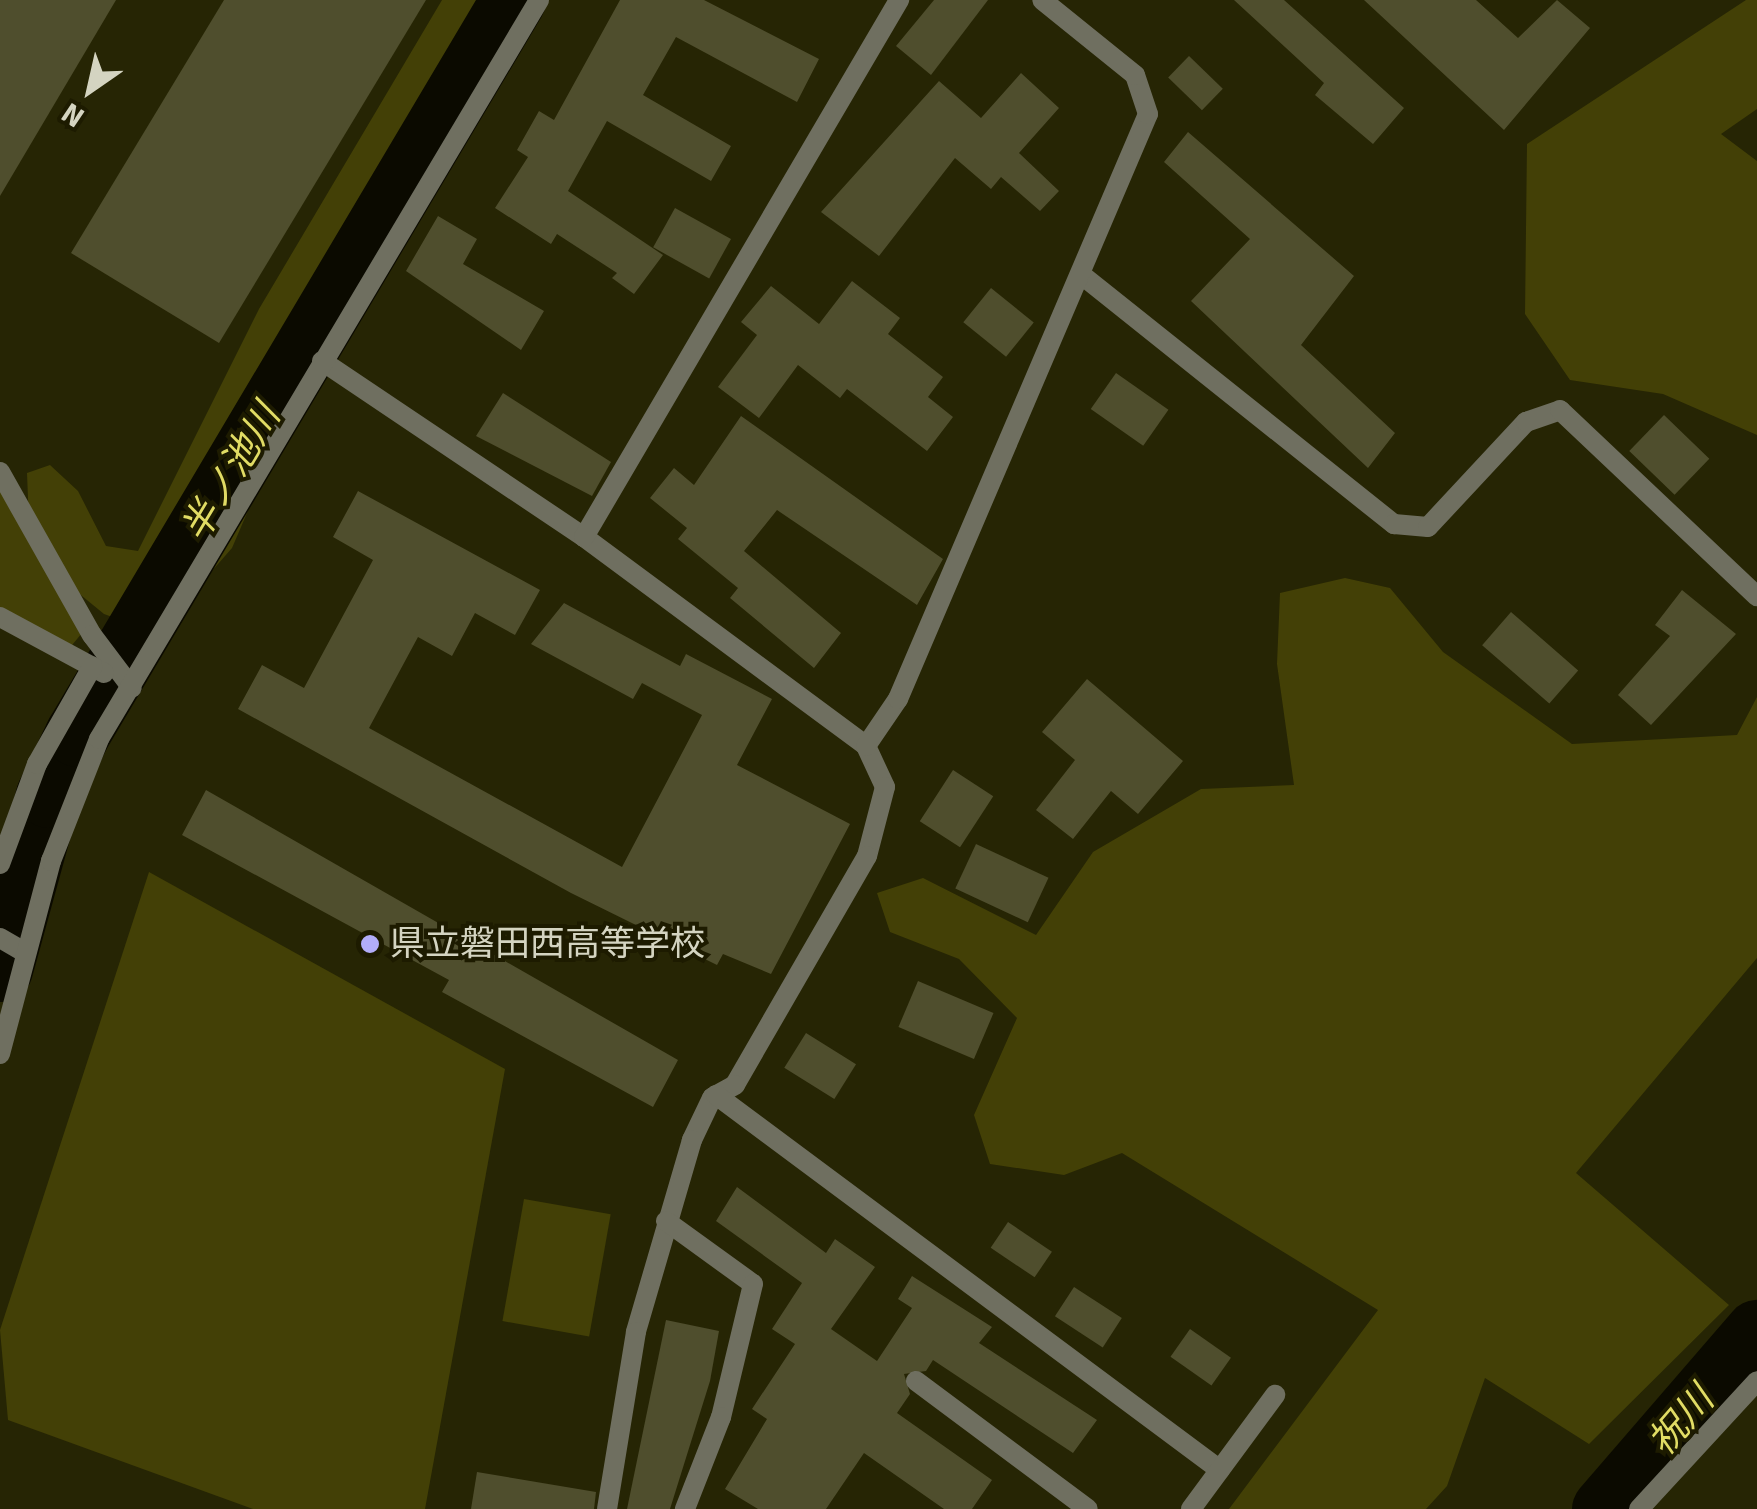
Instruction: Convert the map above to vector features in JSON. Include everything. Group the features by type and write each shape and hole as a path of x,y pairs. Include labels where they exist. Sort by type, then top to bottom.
{"street":[{"path":"0,1054 74,794 322,361 539,0"},
{"path":"584,537 899,0"},
{"path":"866,746 898,699 1083,276 1148,114 1135,76 1042,0"},
{"path":"1083,276 1394,524 1428,527 1526,422 1560,410 1757,596"},
{"path":"322,361 584,537 866,746 885,787 868,856 735,1085 716,1095 666,1221 636,1332 607,1509"},
{"path":"0,472 92,635 132,688"},
{"path":"0,618 132,688"},
{"path":"0,864 37,764 92,666"},
{"path":"0,938 26,953"},
{"path":"716,1095 1220,1470"},
{"path":"666,1221 753,1284 722,1417 685,1509"},
{"path":"916,1380 1088,1509"},
{"path":"1638,1509 1757,1381"},
{"path":"1190,1509 1276,1395"}],"shaded area":[{"path":"442,0 539,0 284,427 232,548 176,612 140,627 104,614 60,578 29,523 27,473 50,465 78,491 106,546 138,551 259,309"},
{"path":"1746,0 1757,0 1757,109 1721,134 1757,161 1757,435 1663,394 1570,380 1525,314 1527,144"},
{"path":"0,487 82,633 68,650 0,613"},
{"path":"1345,578 1390,588 1443,652 1572,744 1737,735 1757,697 1757,958 1576,1173 1729,1305 1589,1444 1485,1378 1447,1486 1426,1509 1229,1509 1378,1310 1122,1153 1064,1175 990,1164 974,1115 1017,1018 959,959 890,932 877,893 923,878 1036,935 1093,852 1201,789 1294,785 1277,664 1280,593"},
{"path":"149,872 505,1069 425,1509 253,1509 8,1420 0,1330"},
{"path":"524,1199 611,1214 589,1336 502,1321"}],"building":[{"path":"0,0 116,0 0,196"},
{"path":"224,0 426,0 219,343 71,253"},
{"path":"620,0 704,0 819,59 797,102 676,37 643,95 731,146 711,181 607,121 568,191 663,255 634,294 612,278 617,273 557,234 551,244 495,208 528,157 517,150 539,111 554,120"},
{"path":"934,0 988,0 931,75 896,46"},
{"path":"1234,0 1284,0 1404,108 1373,144 1315,95 1324,83"},
{"path":"1364,0 1476,0 1518,38 1557,0 1590,28 1504,130"},
{"path":"1189,56 1223,89 1202,110 1168,78"},
{"path":"1021,73 1059,108 1019,153 1059,191 1040,211 1001,177 991,189 955,158 879,256 821,212 939,81 981,118"},
{"path":"1188,132 1354,276 1301,345 1395,433 1368,468 1191,301 1250,239 1164,162"},
{"path":"675,208 731,239 709,278 653,247"},
{"path":"438,216 477,239 463,264 544,311 521,350 406,271"},
{"path":"852,281 900,318 888,334 943,377 928,397 953,417 927,451 847,389 840,398 798,365 759,418 718,387 757,335 741,322 771,286 819,324"},
{"path":"991,288 1034,323 1006,357 963,322"},
{"path":"1116,373 1168,410 1143,446 1091,409"},
{"path":"503,393 611,462 592,496 476,436"},
{"path":"1664,415 1709,459 1675,495 1629,451"},
{"path":"741,416 943,559 917,605 777,510 744,551 841,633 814,668 730,598 738,588 678,539 687,528 650,498 674,468 694,485"},
{"path":"358,491 540,590 515,635 475,613 452,656 418,637 369,728 622,867 702,715 642,683 633,699 531,644 564,603 680,666 686,654 772,699 737,765 850,824 771,974 723,954 717,965 571,893 238,709 262,665 304,688 373,560 333,537"},
{"path":"1682,590 1736,634 1651,725 1618,695 1670,636 1655,625"},
{"path":"1511,612 1578,670 1549,704 1482,645"},
{"path":"1087,679 1183,761 1138,814 1111,791 1073,839 1036,810 1075,760 1042,732"},
{"path":"953,770 993,796 960,847 920,821"},
{"path":"206,790 678,1060 653,1107 442,992 449,980 182,835"},
{"path":"976,844 1049,878 1028,922 955,888"},
{"path":"918,981 993,1013 974,1059 898,1027"},
{"path":"806,1033 856,1064 834,1099 784,1068"},
{"path":"737,1187 826,1253 835,1239 875,1267 831,1329 877,1361 912,1308 898,1299 912,1276 992,1327 979,1343 1097,1420 1073,1453 933,1360 926,1371 904,1374 910,1394 897,1413 992,1480 972,1509 944,1509 864,1453 826,1509 758,1509 725,1489 767,1419 752,1409 795,1344 772,1329 802,1283 716,1221"},
{"path":"1008,1222 1052,1252 1035,1277 991,1248"},
{"path":"1074,1287 1122,1318 1103,1347 1055,1316"},
{"path":"666,1320 719,1331 710,1381 670,1509 627,1509"},
{"path":"1190,1329 1231,1358 1211,1386 1170,1357"},
{"path":"477,1472 596,1492 594,1509 471,1509"}],"waterway":[{"name":"半ノ池川","path":"0,969 48,795 77,734 513,0"},
{"name":"祝川","path":"1604,1509 1757,1332"}],"place":[{"name":"県立磐田西高等学校","path":"370,944"}]}
